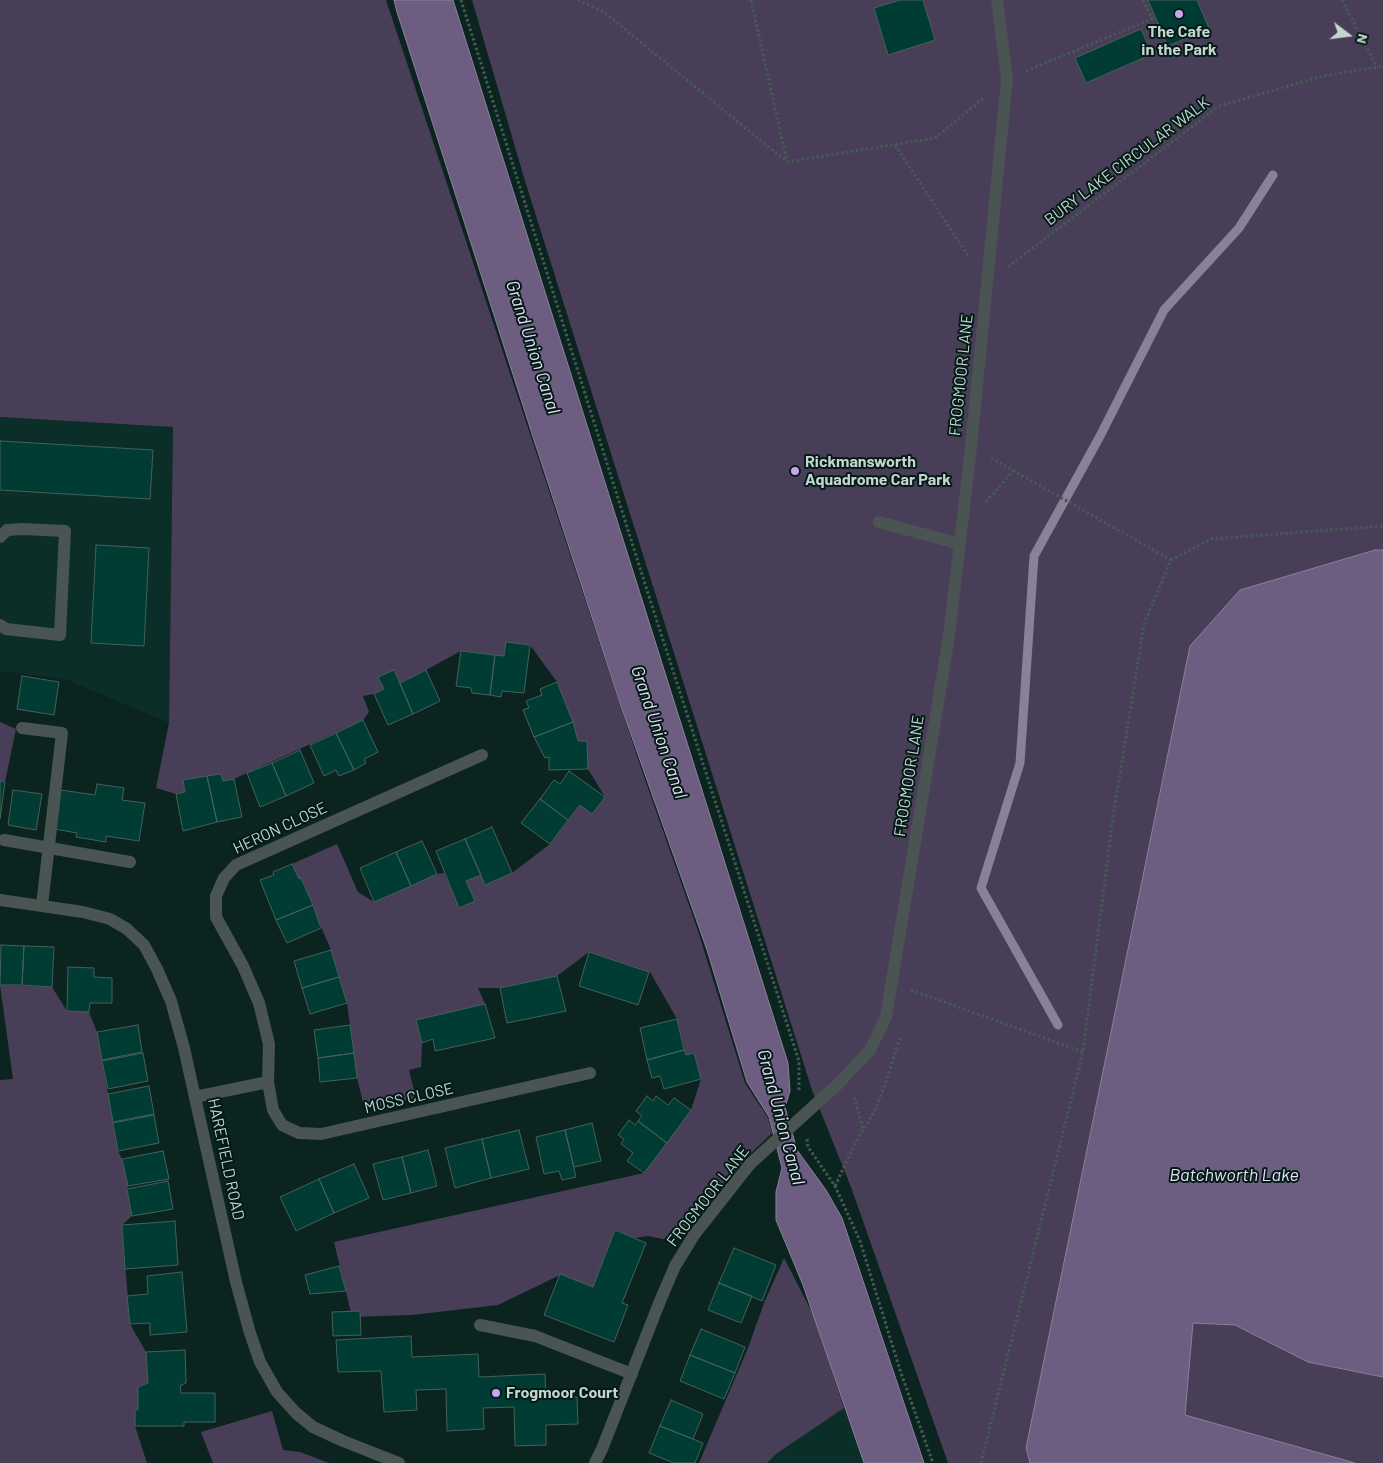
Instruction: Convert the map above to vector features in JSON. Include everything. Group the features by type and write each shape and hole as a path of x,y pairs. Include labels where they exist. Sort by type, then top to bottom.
{"street":[{"name":"FROGMOOR LANE","path":"595,1463 675,1266 694,1235 750,1164 843,1079 870,1050 886,1017 949,636 971,447 1007,79 997,0"},
{"path":"879,522 960,544"},
{"path":"0,537 7,530 65,531 60,635 6,629 0,625"},
{"path":"22,728 62,733 42,906"},
{"name":"HERON CLOSE","path":"268,1082 269,1044 259,1003 243,966 216,917 216,896 224,878 236,865 482,755"},
{"path":"4,840 130,862"},
{"name":"HAREFIELD ROAD","path":"0,900 82,912 110,919 127,929 144,945 171,1001 184,1048 236,1282 260,1362 277,1392 313,1428 399,1463"},
{"name":"MOSS CLOSE","path":"268,1082 273,1110 282,1125 299,1133 321,1134 590,1073"},
{"path":"195,1097 268,1082"},
{"path":"480,1325 535,1336 632,1374"}],"path":[{"path":"462,0 645,584 799,1061 799,1094"},
{"path":"578,0 604,12 787,162 935,138 1007,79 1152,19 1144,0"},
{"path":"751,0 787,162"},
{"path":"1342,0 1377,67"},
{"name":"BURY LAKE CIRCULAR WALK","path":"987,283 1219,106 1323,76 1383,66"},
{"path":"895,145 987,283"},
{"path":"971,447 1171,560"},
{"path":"980,1463 1083,1052 1112,824 1144,624 1171,560 1211,539 1383,526"},
{"path":"892,983 1083,1052"},
{"path":"835,1186 874,1112 885,1085 900,1037 886,1017"},
{"path":"843,1079 863,1130"},
{"path":"806,1138 808,1147 835,1186 860,1241 901,1372 933,1463"}],"shaded area":[{"path":"0,0 386,0 640,765 698,931 745,1083 768,1118 772,1133 744,1160 673,1241 648,1236 635,1238 615,1230 593,1287 560,1275 498,1305 412,1315 352,1317 334,1242 644,1173 691,1110 701,1079 694,1053 686,1055 677,1019 650,972 589,952 557,976 500,988 478,988 485,1004 416,1020 422,1043 421,1067 409,1070 416,1098 365,1110 357,1078 347,1003 331,950 301,879 299,879 292,864 337,844 358,892 374,902 437,874 444,873 459,907 474,901 466,881 481,875 485,885 512,873 550,844 580,805 592,814 605,797 588,769 587,741 578,741 557,682 530,645 506,642 504,656 461,651 400,683 394,670 378,678 384,689 374,694 363,696 369,712 363,720 234,779 223,781 221,774 183,780 185,792 176,794 156,788 169,723 173,427 0,417"},
{"path":"472,0 1383,0 1383,1463 948,1463 851,1187 812,1090 525,181"},
{"path":"0,417 173,427 169,723 65,679 0,671"},
{"path":"0,722 16,729 5,782 0,781"},
{"path":"0,985 52,987 67,1011 89,1012 97,1032 118,1151 122,1159 128,1186 132,1216 122,1225 130,1324 146,1352 148,1383 138,1387 138,1410 135,1410 135,1426 147,1463 0,1463 0,1080 13,1079"},
{"path":"784,1258 814,1316 844,1408 776,1454 767,1463 699,1463 748,1348 764,1303"},
{"path":"844,1408 864,1463 767,1463 776,1454"},
{"path":"272,1411 283,1450 300,1452 329,1463 213,1463 201,1432"}],"water":[{"name":"Grand Union Canal","path":"394,0 453,0 788,1063 790,1091 785,1107 797,1150 826,1190 842,1218 924,1463 864,1463 803,1285 776,1220 776,1192 782,1168 769,1117 747,1082 707,950 622,709 533,437"},
{"name":"Batchworth Lake","path":"1375,550 1383,550 1383,1377 1308,1362 1235,1325 1193,1323 1185,1415 1355,1463 1030,1463 1026,1448 1190,646 1240,590"}],"building":[{"path":"900,0 923,0 935,40 888,55 874,8"},
{"name":"The Cafe in the Park","path":"1148,0 1197,0 1209,28 1168,46"},
{"path":"1141,29 1152,54 1086,83 1075,58"},
{"path":"0,441 153,450 150,499 0,490"},
{"path":"96,545 149,548 144,646 91,643"},
{"path":"506,642 530,645 524,693 502,691 501,697 490,695 495,655 504,656"},
{"path":"461,651 495,655 490,695 472,693 471,688 456,686"},
{"path":"394,670 413,714 388,725 374,694 384,689 378,677"},
{"path":"426,670 440,701 413,714 400,683"},
{"path":"22,676 59,682 54,715 17,709"},
{"path":"557,682 573,722 534,737 523,710 529,708 526,701 542,695 540,689"},
{"path":"363,720 378,752 364,759 366,763 354,770 336,733"},
{"path":"573,722 578,741 587,741 588,769 549,770 549,757 545,758 534,737"},
{"path":"336,733 354,770 339,776 336,770 324,776 310,745"},
{"path":"300,750 314,783 286,796 272,763"},
{"path":"272,763 286,796 260,807 247,773"},
{"path":"569,771 605,797 592,814 580,805 568,820 540,799 554,780 560,784"},
{"path":"221,774 223,781 234,779 242,817 217,822 207,776"},
{"path":"207,776 217,822 183,831 176,794 185,792 183,780"},
{"path":"0,781 5,782 0,819"},
{"path":"97,784 124,788 122,800 145,803 139,841 106,836 106,842 76,837 77,833 55,829 61,790 95,795"},
{"path":"13,790 42,794 36,830 8,825"},
{"path":"540,799 568,820 550,844 521,823"},
{"path":"492,827 512,873 485,885 465,839"},
{"path":"465,839 481,875 466,881 475,901 459,908 436,851"},
{"path":"422,841 437,874 411,886 396,852"},
{"path":"396,852 411,886 374,902 360,868"},
{"path":"292,864 299,879 301,878 313,905 276,920 260,880 274,875 273,872"},
{"path":"313,905 321,928 287,943 276,920"},
{"path":"1,945 24,946 22,985 0,985"},
{"path":"24,946 54,947 52,987 22,985"},
{"path":"331,950 339,977 302,988 294,961"},
{"path":"589,952 649,972 638,1005 579,986"},
{"path":"68,967 94,968 94,977 112,978 112,1003 90,1003 89,1012 67,1011"},
{"path":"557,976 566,1011 507,1023 500,988"},
{"path":"339,977 347,1003 310,1014 302,988"},
{"path":"485,1004 495,1038 435,1051 433,1039 422,1043 416,1020"},
{"path":"677,1019 684,1050 647,1060 640,1028"},
{"path":"138,1025 142,1052 102,1060 97,1032"},
{"path":"350,1025 354,1053 318,1058 314,1030"},
{"path":"684,1050 686,1055 694,1053 701,1079 664,1089 660,1076 652,1078 647,1060"},
{"path":"143,1053 148,1081 108,1089 102,1061"},
{"path":"354,1053 357,1078 320,1082 318,1058"},
{"path":"149,1086 154,1114 113,1122 108,1094"},
{"path":"647,1096 653,1101 656,1096 668,1105 674,1098 691,1110 667,1143 638,1121 642,1116 636,1111"},
{"path":"154,1115 159,1143 118,1151 113,1123"},
{"path":"629,1120 635,1125 638,1121 667,1143 644,1173 627,1161 633,1153 621,1144 624,1139 618,1135"},
{"path":"592,1123 601,1161 574,1167 565,1130"},
{"path":"519,1130 529,1169 491,1178 482,1139"},
{"path":"565,1130 576,1177 562,1180 559,1171 544,1174 536,1137"},
{"path":"482,1139 491,1178 455,1188 445,1148"},
{"path":"428,1150 437,1186 411,1193 402,1157"},
{"path":"163,1151 169,1179 128,1186 122,1159"},
{"path":"402,1157 411,1193 383,1200 373,1164"},
{"path":"354,1164 369,1198 334,1213 319,1179"},
{"path":"319,1179 334,1213 296,1231 280,1197"},
{"path":"168,1181 173,1209 132,1216 127,1189"},
{"path":"175,1221 178,1265 125,1269 122,1225"},
{"path":"615,1230 646,1243 622,1303 628,1305 614,1342 544,1315 560,1274 593,1287"},
{"path":"734,1248 776,1265 762,1301 719,1283"},
{"path":"339,1266 346,1291 310,1294 305,1275"},
{"path":"182,1272 187,1332 150,1335 150,1323 130,1324 127,1296 148,1294 147,1276"},
{"path":"719,1283 752,1296 741,1323 708,1310"},
{"path":"360,1311 361,1335 333,1336 332,1312"},
{"path":"701,1329 745,1347 735,1373 690,1355"},
{"name":"Frogmoor Court","path":"411,1336 412,1357 478,1354 479,1377 545,1374 546,1398 577,1397 578,1424 546,1425 546,1445 515,1446 514,1407 483,1408 484,1429 447,1431 446,1389 416,1390 417,1410 384,1412 381,1371 338,1372 336,1340"},
{"path":"185,1350 186,1383 180,1386 181,1393 215,1393 215,1422 184,1422 184,1426 135,1426 135,1410 138,1410 138,1387 148,1383 146,1352"},
{"path":"690,1355 735,1373 724,1399 680,1381"},
{"path":"671,1400 703,1414 693,1439 660,1426"},
{"path":"660,1426 703,1443 695,1463 674,1463 649,1453"}],"waterway":[{"path":"1058,1025 981,888 1020,763 1034,556 1099,438 1164,310 1239,228 1273,175"}],"place":[{"name":"The Cafe in the Park","path":"1179,14"},
{"name":"Rickmansworth Aquadrome Car Park","path":"795,471"},
{"name":"Frogmoor Court","path":"496,1393"}]}
